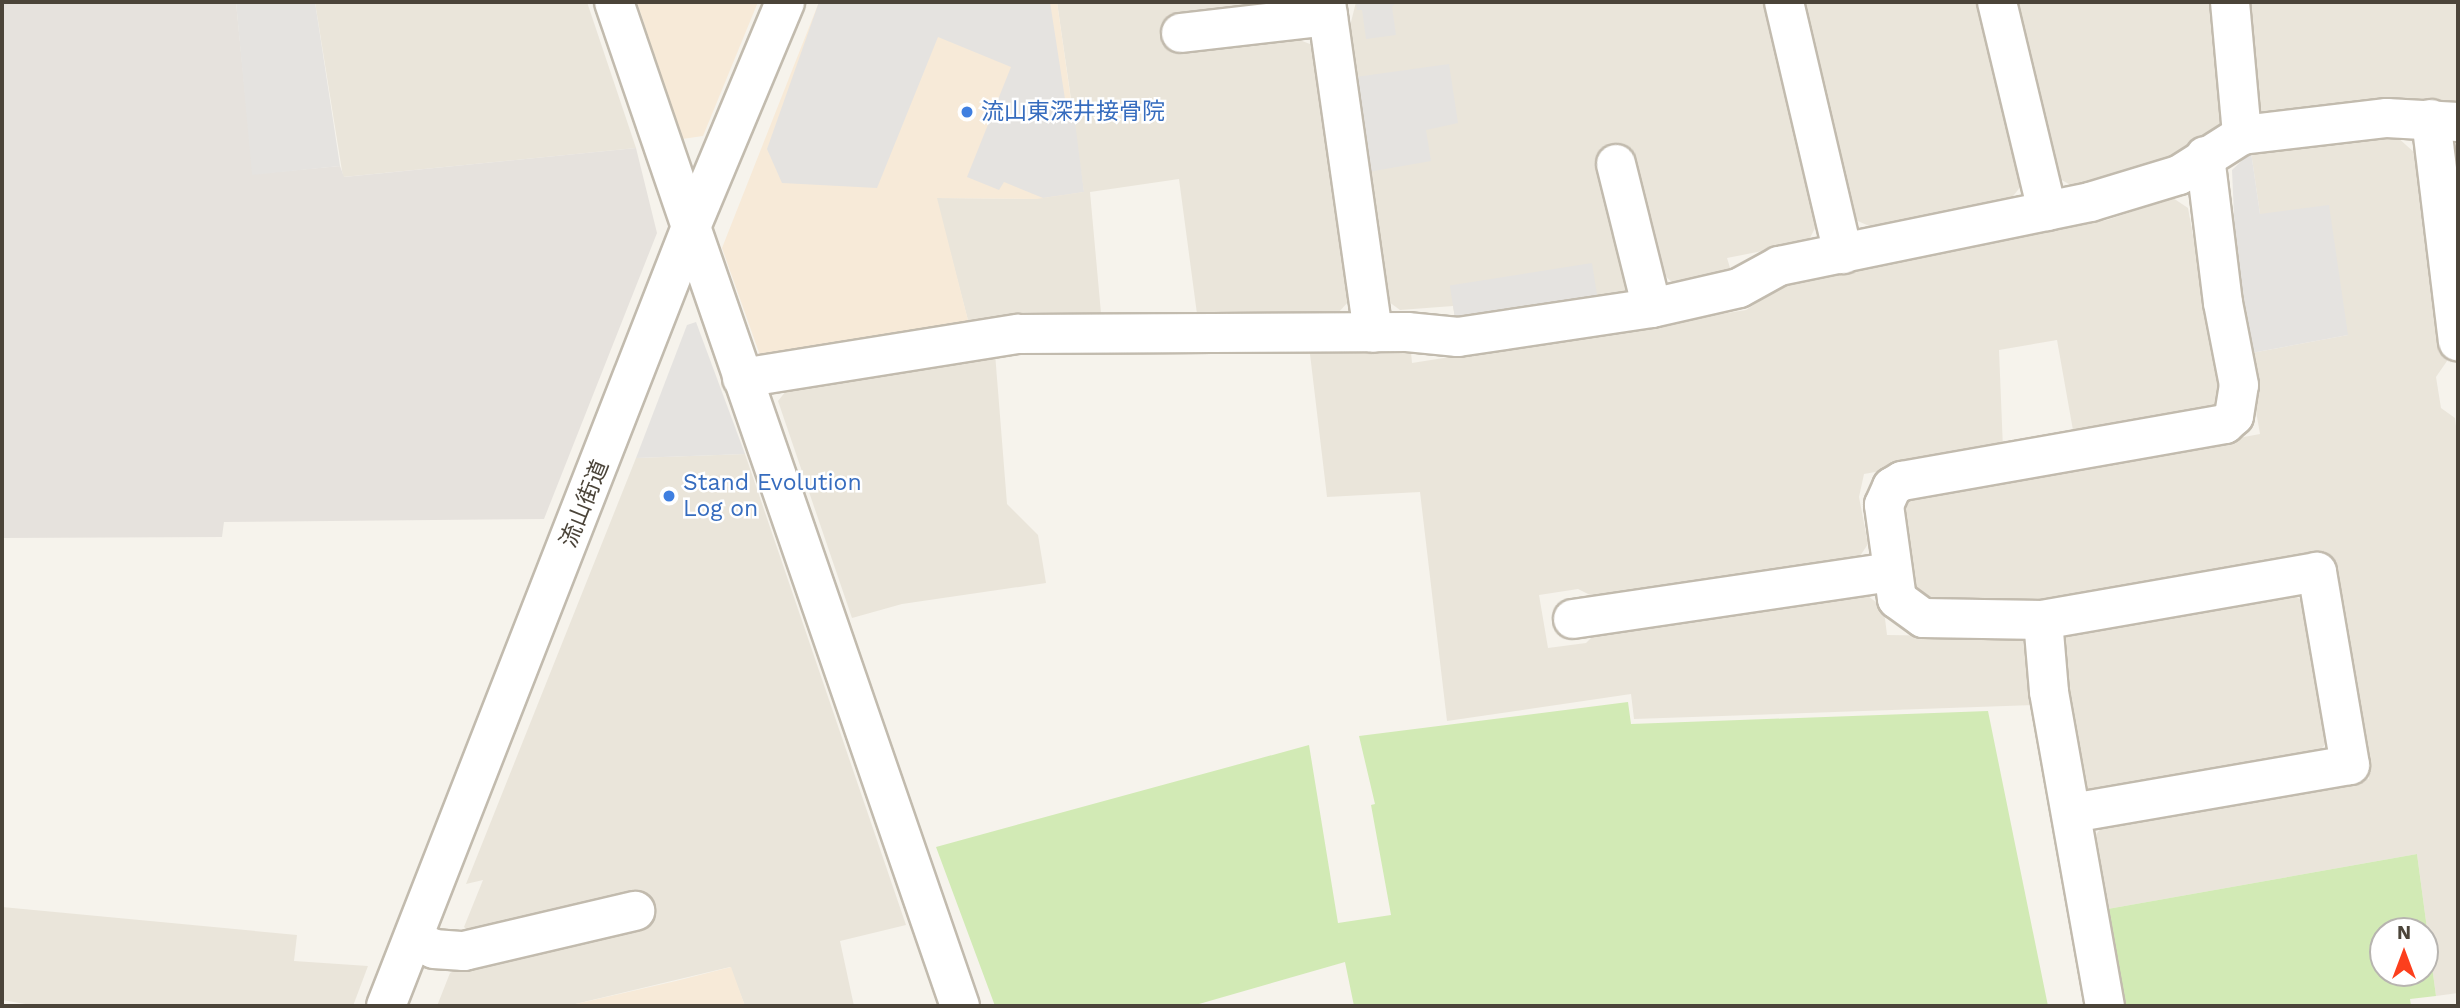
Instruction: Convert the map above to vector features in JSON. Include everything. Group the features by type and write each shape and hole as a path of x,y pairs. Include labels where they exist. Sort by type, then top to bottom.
{"street":[{"path":"614,2 960,1006"},
{"name":"流山街道","path":"386,1006 691,227 785,2"},
{"path":"1784,2 1843,254"},
{"path":"1997,2 2047,211"},
{"path":"2230,2 2242,135"},
{"path":"1181,33 1327,9 1373,333"},
{"path":"742,378 1018,334 1373,333 1458,337 1652,308 1739,288 1779,266 2047,211 2179,174 2242,135 2388,118 2444,121 2458,341"},
{"path":"2072,813 2350,765 2317,572 2043,620 1923,618 1904,608 1897,599 1884,505 1892,487 1902,481 2225,424 2234,416 2239,385 2223,303 2205,156"},
{"path":"1616,164 1652,308"},
{"path":"1573,619 1893,572"},
{"path":"2043,620 2049,692 2105,1006"},
{"path":"413,939 434,949 464,951 635,911"}],"shaded area":[{"path":"2,2 236,2 253,174 340,166 344,177 636,148 657,233 544,519 224,522 222,537 2,538"},
{"path":"236,2 315,2 340,166 252,175"},
{"path":"315,2 587,2 636,148 343,177"},
{"path":"637,2 758,2 703,136 682,139"},
{"path":"819,2 1057,2 1084,192 1037,199 937,198 971,332 762,361 722,248"},
{"path":"819,2 1050,2 1065,99 1072,99 1084,192 1043,198 1004,182 999,190 967,177 1011,67 938,37 877,188 782,183 767,149"},
{"path":"1057,2 1299,2 1163,23 1167,48 1287,35 1315,46 1349,301 1337,314 1197,314 1179,179 1090,192 1102,324 971,332 936,198 1037,199 1071,99"},
{"path":"1356,2 1763,2 1817,224 1808,242 1727,258 1731,271 1674,284 1651,263 1623,149 1598,155 1631,290 1455,318 1453,306 1400,310 1385,299 1349,30"},
{"path":"1356,2 1396,2 1392,7 1396,35 1366,39 1362,10 1357,10"},
{"path":"1801,2 1978,2 2021,186 2010,200 1874,228 1853,219"},
{"path":"2017,2 2215,2 2223,122 2168,161 2076,188 2058,178"},
{"path":"2247,2 2458,2 2458,102 2385,101 2257,118"},
{"path":"1449,64 1458,123 1426,130 1431,161 1368,172 1356,77"},
{"path":"2395,135 2417,155 2447,361 2436,377 2441,408 2455,418 2458,443 2458,993 2436,996 2435,987 2439,987 2439,917 2425,917 2417,854 2102,910 2090,842 2102,827 2369,779 2329,556 2031,605 1923,604 1914,593 1902,513 1911,499 2260,434 2246,354 2348,335 2260,214 2251,152"},
{"path":"2251,152 2260,214 2329,205 2348,335 2246,354 2238,307 2232,170"},
{"path":"2173,198 2188,208 2222,394 2213,410 2074,436 2057,340 1999,350 2003,449 1864,474 1859,497 1868,544 1856,562 1596,598 1578,589 1539,595 1548,648 1586,643 1601,628 1861,591 1876,602 1883,602 1887,635 2020,637 2030,647 2034,705 1634,719 1631,694 1447,721 1420,492 1327,497 1310,354 1411,352 1412,363 1746,310 1783,285 2107,220"},
{"path":"1592,263 1597,296 1455,318 1450,286"},
{"path":"696,322 745,454 636,458 687,325"},
{"path":"995,353 1007,504 1038,535 1046,583 902,604 852,618 778,401 794,381"},
{"path":"745,454 906,925 840,941 854,1006 745,1006 730,967 567,1006 437,1006 450,973 467,964 649,925 641,896 473,935 464,927 483,880 466,884 636,458"},
{"path":"2289,591 2305,603 2329,739 2317,755 2092,796 2079,784 2059,645 2069,631"},
{"path":"2,907 297,935 294,961 368,966 353,1006 37,1006 2,1000"},
{"path":"731,967 745,1006 567,1006 676,981"}],"green space":[{"path":"1628,702 1631,724 1988,711 2048,1006 1354,1006 1345,962 1192,1006 995,1006 936,847 1309,745 1338,923 1391,915 1371,805 1375,804 1359,736"},
{"path":"2417,854 2425,917 2369,917 2369,987 2435,987 2436,996 2410,999 2411,1006 2119,1006 2102,910"}],"place":[{"name":"流山東深井接骨院","path":"967,112"},
{"name":"Stand Evolution Log on","path":"669,496"}]}
